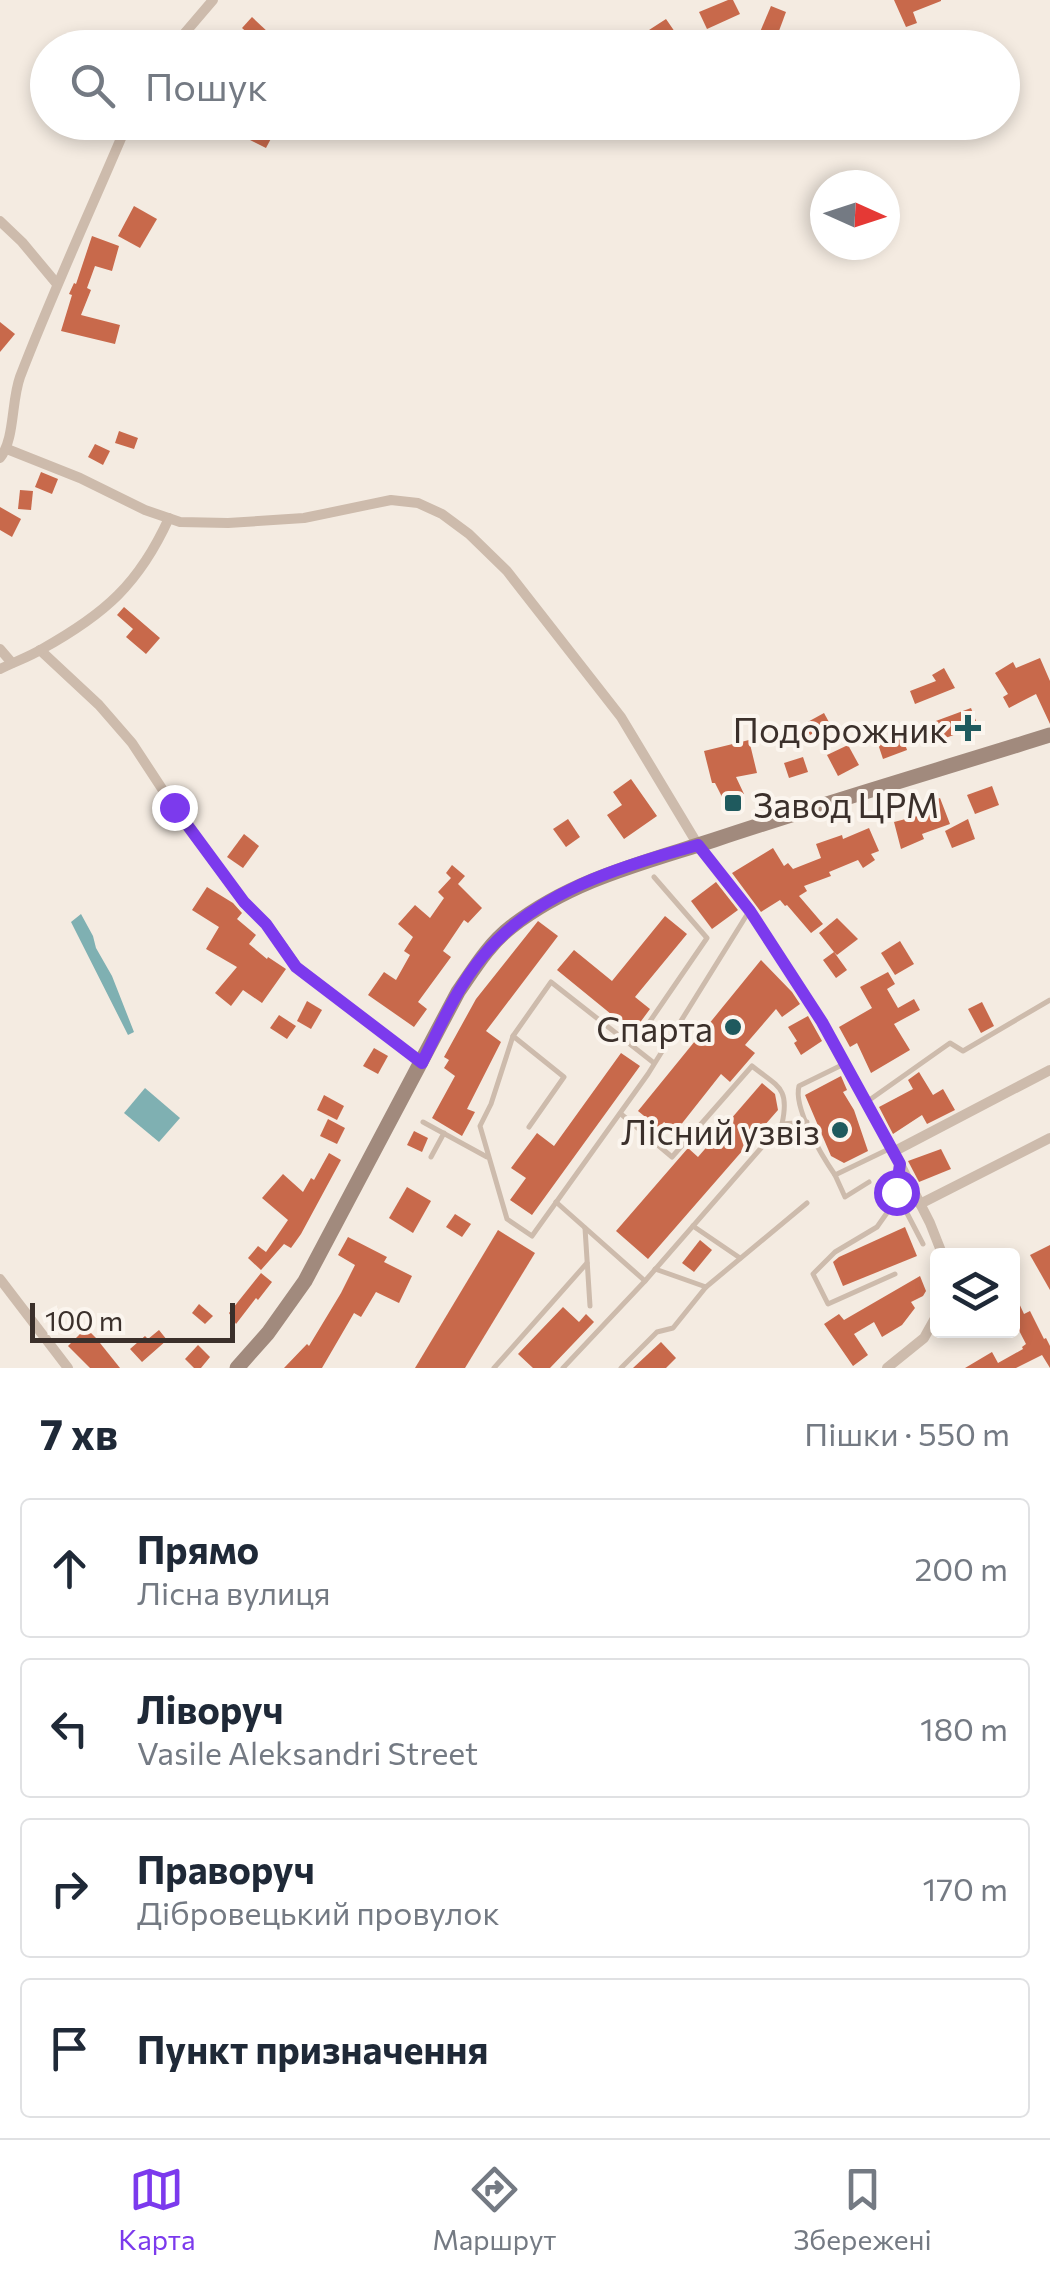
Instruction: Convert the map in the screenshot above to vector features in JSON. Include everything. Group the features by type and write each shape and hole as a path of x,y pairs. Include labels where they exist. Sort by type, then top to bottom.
{"main road":[{"path":"237,1368 305,1281 458,992 482,956 510,928 594,878 1050,735"}],"street":[{"path":"187,30 212,0"},
{"path":"120,140 18,383 4,453 80,478 145,510 180,522 228,524 304,518 391,500 418,504 442,514 469,534 507,571 621,717 698,845 750,911 822,1022 900,1164 939,1248"},
{"path":"0,221 57,284"},
{"path":"0,669 40,650 98,614 143,568 168,518"},
{"path":"0,649 12,662"},
{"path":"40,650 99,705 132,743 174,807 296,967 422,1063"},
{"path":"892,1150 1050,1070"},
{"path":"920,1204 1050,1138"},
{"path":"0,1278 68,1368"},
{"path":"887,1368 924,1338 930,1328"}],"lane":[{"path":"632,1046 707,938 654,877"},
{"path":"654,1064 551,982 513,1036 480,1126 507,1219 532,1236 654,1064 750,911"},
{"path":"866,1103 950,1042 963,1051 1050,1000"},
{"path":"513,1036 564,1077 529,1127"},
{"path":"844,1064 799,1086 796,1098 845,1196 869,1182"},
{"path":"563,1368 782,1124 786,1103 783,1092 752,1066 672,1157 620,1113"},
{"path":"424,1122 489,1158"},
{"path":"782,1124 807,1122"},
{"path":"431,1156 444,1133"},
{"path":"834,1176 892,1150"},
{"path":"895,1274 828,1304 813,1274 835,1252 877,1227 896,1192 900,1164"},
{"path":"896,1192 923,1244"},
{"path":"556,1202 645,1281"},
{"path":"621,1368 656,1332 672,1328 706,1287 806,1203"},
{"path":"693,1226 740,1258"},
{"path":"585,1228 590,1306"},
{"path":"494,1368 587,1262"},
{"path":"655,1269 706,1287"}],"water":[{"path":"81,914 134,1032 128,1035 71,922"},
{"path":"145,1088 180,1118 159,1142 124,1113"}],"building":[{"path":"733,0 740,14 707,29 699,12"},
{"path":"894,0 941,1 913,12 917,23 906,27"},
{"path":"771,6 786,12 779,30 761,30"},
{"path":"252,17 266,30 244,30"},
{"path":"666,19 674,30 649,30"},
{"path":"250,140 270,140 266,148"},
{"path":"134,206 157,219 140,248 118,236"},
{"path":"92,236 119,246 112,271 95,266 81,315 120,325 115,344 61,331 72,295 69,294"},
{"path":"0,322 15,334 0,352"},
{"path":"119,431 138,438 134,449 115,443"},
{"path":"95,444 110,451 103,465 88,457"},
{"path":"41,472 58,479 52,494 35,487"},
{"path":"20,490 33,491 31,510 18,509"},
{"path":"0,507 21,519 12,537 0,530"},
{"path":"124,607 160,638 146,654 126,637 133,629 117,615"},
{"path":"1040,658 1050,681 1050,724 1036,694 1009,708 1003,697 1008,694 995,673 1013,662 1016,668"},
{"path":"944,668 955,688 915,704 910,691 936,681 932,675"},
{"path":"971,708 978,726 932,743 925,725"},
{"path":"824,713 830,724 810,735 804,724"},
{"path":"901,732 907,750 883,759 877,741"},
{"path":"749,740 757,773 736,777 744,794 725,803 712,783 704,751"},
{"path":"848,745 859,765 838,776 827,755"},
{"path":"803,757 808,772 789,778 784,763"},
{"path":"631,779 657,816 624,839 607,815 622,805 613,792"},
{"path":"992,786 999,805 975,814 967,795"},
{"path":"940,798 950,824 922,834 924,839 901,849 894,822 921,815 918,806"},
{"path":"568,819 580,837 566,847 553,829"},
{"path":"968,819 975,839 952,848 945,831"},
{"path":"869,828 879,851 871,854 875,860 863,868 858,860 804,886 807,891 799,896 823,924 811,933 780,900 761,912 732,873 773,848 784,866 788,863 793,869 821,858 816,844 842,835 843,839"},
{"path":"244,834 259,846 243,868 227,857"},
{"path":"452,865 465,876 458,884 482,908 468,923 464,920 443,951 451,957 418,1002 427,1009 414,1027 368,995 384,972 396,980 410,955 404,951 413,937 398,924 415,905 430,918 444,898 438,892 451,878 446,873"},
{"path":"716,882 738,910 712,929 691,901"},
{"path":"207,887 242,913 237,919 256,935 249,944 286,969 262,1003 243,990 231,1006 215,993 237,967 206,949 219,927 192,910"},
{"path":"665,916 687,934 635,997 650,1009 633,1032 557,970 574,950 612,981"},
{"path":"837,918 858,939 837,955 819,933"},
{"path":"538,921 558,936 486,1031 501,1042 467,1109 475,1112 462,1136 432,1118 455,1076 444,1068 449,1060 444,1057 476,999"},
{"path":"900,941 914,964 895,975 881,953"},
{"path":"834,952 847,970 836,978 823,960"},
{"path":"761,960 800,1004 782,1017 776,1009 745,1045 755,1053 730,1082 721,1074 676,1131 664,1122 659,1128 638,1111"},
{"path":"888,972 895,984 887,989 898,1008 914,999 920,1010 894,1024 910,1050 871,1073 857,1043 850,1047 839,1027 872,1008 860,987"},
{"path":"307,1001 322,1010 311,1029 297,1021"},
{"path":"982,1002 994,1026 981,1033 968,1009"},
{"path":"279,1015 296,1026 287,1039 270,1028"},
{"path":"808,1016 822,1041 801,1055 788,1027"},
{"path":"374,1048 388,1056 378,1074 363,1066"},
{"path":"621,1053 640,1066 532,1215 510,1200 526,1178 511,1168 537,1133 554,1146"},
{"path":"919,1072 933,1095 943,1089 955,1110 927,1124 922,1115 893,1134 879,1107 913,1089 908,1080"},
{"name":"Лісний узвіз","path":"841,1076 847,1090 843,1092 854,1110 868,1151 844,1163 831,1156 805,1095"},
{"path":"762,1083 775,1094 778,1110 648,1259 616,1231 688,1148 698,1157"},
{"path":"324,1095 344,1106 337,1120 317,1110"},
{"path":"328,1119 345,1128 337,1144 320,1136"},
{"path":"414,1131 428,1138 422,1152 407,1145"},
{"path":"941,1149 951,1169 919,1182 908,1161"},
{"path":"329,1153 341,1160 301,1234 291,1248 284,1244 261,1270 248,1258 258,1246 266,1252 288,1220 262,1198 283,1174 303,1192"},
{"path":"407,1187 431,1201 413,1233 389,1218"},
{"path":"455,1214 471,1224 462,1237 446,1227"},
{"path":"905,1227 917,1256 843,1286 833,1262"},
{"path":"498,1230 535,1253 465,1368 415,1368"},
{"path":"348,1237 387,1257 384,1262 412,1276 399,1303 376,1292 361,1317 354,1313 322,1368 284,1368 309,1346 355,1265 338,1255"},
{"path":"700,1240 712,1250 694,1272 682,1263"},
{"path":"1050,1245 1050,1290 1030,1255"},
{"path":"261,1273 272,1282 236,1324 229,1313"},
{"path":"920,1276 926,1291 911,1302 915,1308 902,1325 882,1337 874,1322 854,1334 868,1355 853,1366 824,1324 839,1314 844,1320"},
{"path":"199,1304 213,1316 205,1324 192,1313"},
{"path":"1020,1305 1024,1314 1030,1311 1050,1346 1050,1368 1042,1355 1016,1368 965,1368 992,1352 998,1363 1026,1344 1020,1332"},
{"path":"563,1307 579,1322 586,1314 594,1322 550,1368 533,1368 518,1354"},
{"path":"86,1328 120,1368 90,1368 68,1346"},
{"path":"159,1330 167,1340 142,1362 130,1349"},
{"path":"661,1342 676,1358 666,1368 633,1368"},
{"path":"198,1345 210,1357 201,1368 194,1368 185,1359"}],"place":[{"name":"Подорожник","path":"968,728"},
{"name":"Завод ЦРМ","path":"733,803"},
{"name":"Спарта","path":"733,1027"},
{"name":"Лісний узвіз","path":"840,1130"}],"route":[{"path":"174,807 296,967 422,1063 458,992 482,956 510,928 594,878 698,845 750,911 822,1022 900,1164 896,1192"}]}
